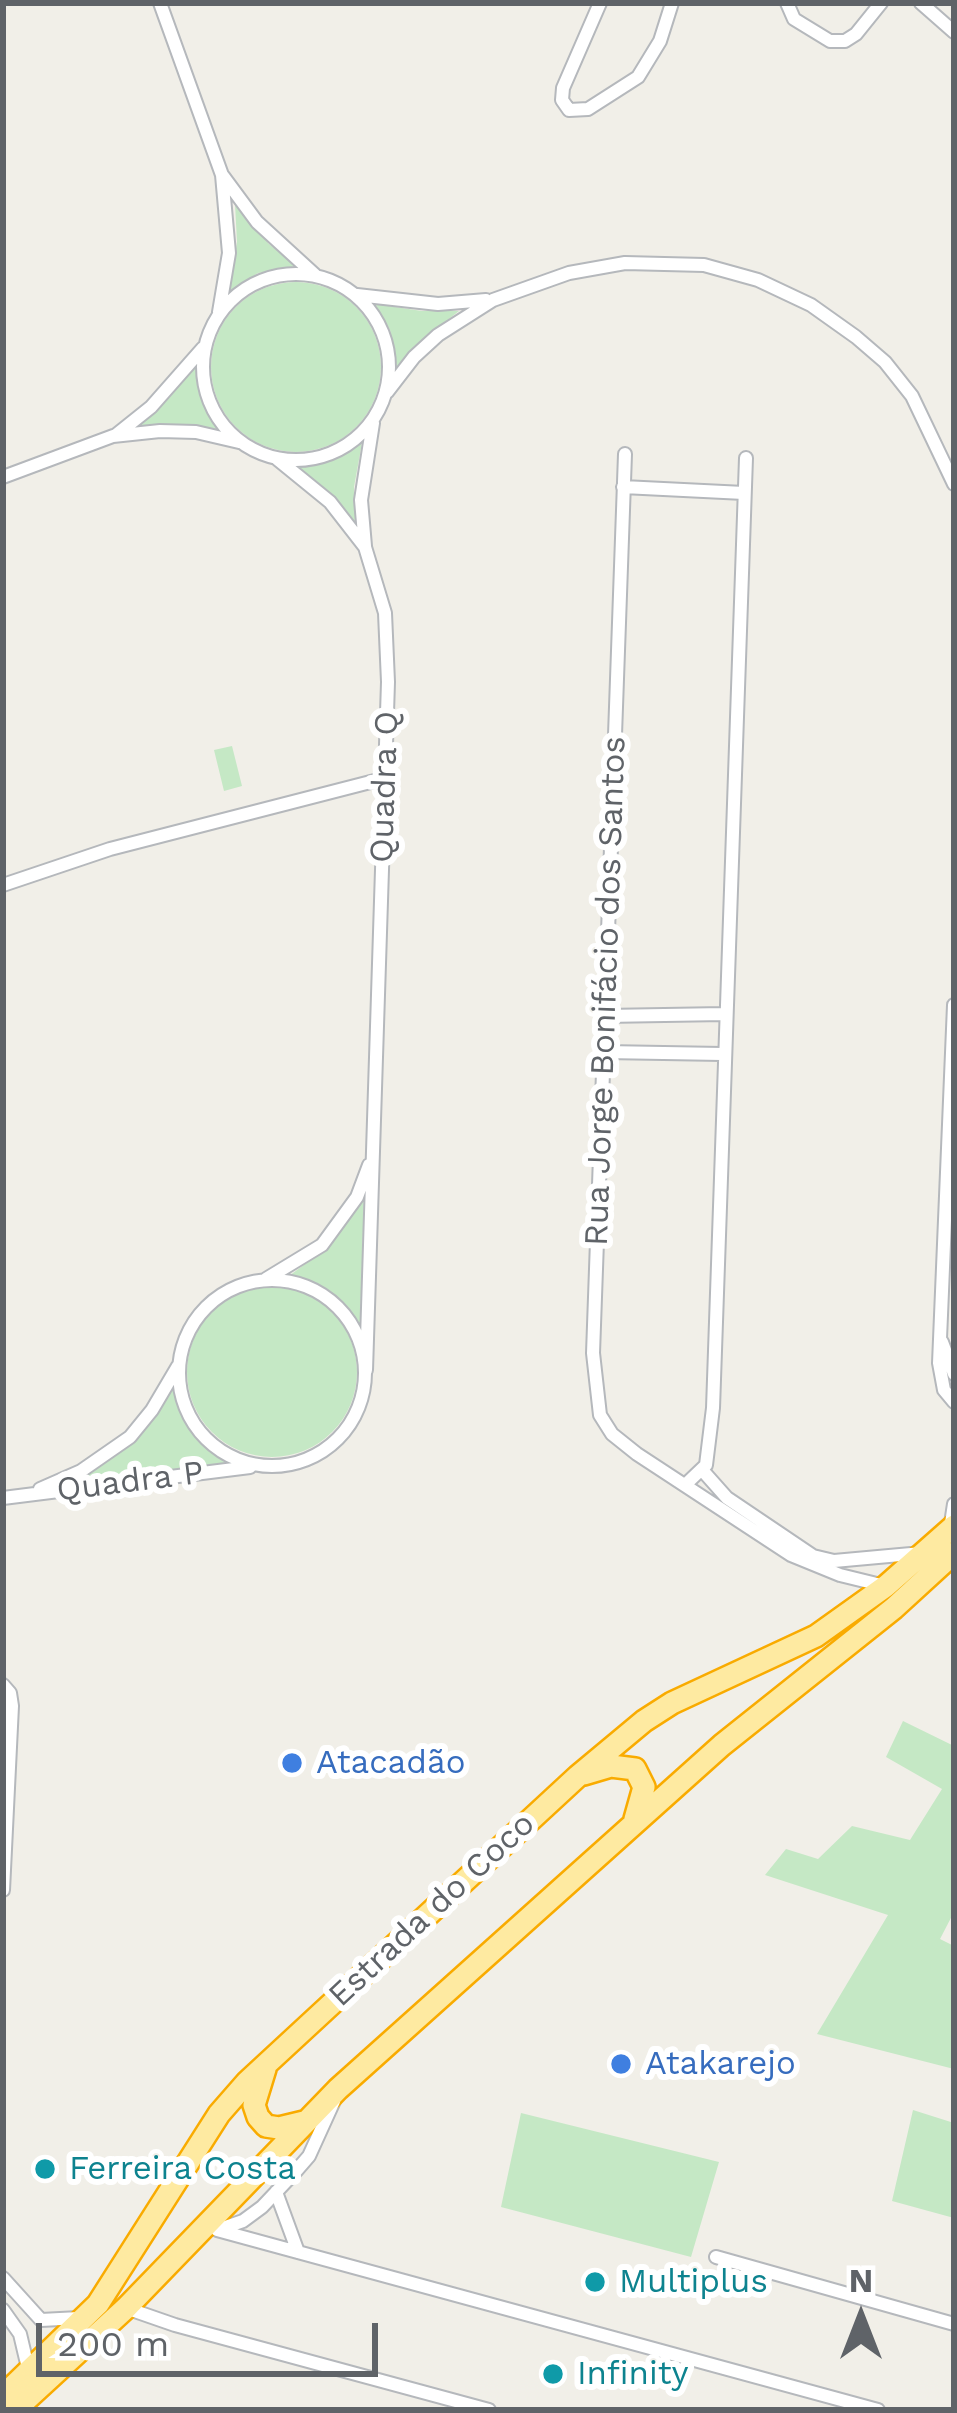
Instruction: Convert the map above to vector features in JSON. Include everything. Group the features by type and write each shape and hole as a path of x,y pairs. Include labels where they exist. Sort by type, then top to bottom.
{"highway":[{"name":"Estrada do Coco","path":"3,2396 86,2317 140,2243 219,2114 267,2062 578,1776 673,1703 816,1636 886,1586 952,1528"},
{"name":"Estrada do Coco","path":"15,2410 126,2308 338,2090 722,1745 894,1608 954,1553"},
{"path":"578,1776 611,1766 635,1769 644,1787 634,1823"},
{"path":"267,2062 256,2094 258,2117 266,2126 279,2128 305,2122"}],"street":[{"path":"160,3 222,175 229,253 219,314"},
{"path":"600,3 563,88 564,106 576,111 620,92 650,60 672,3"},
{"path":"787,3 794,19 830,41 844,41 856,34 881,3"},
{"path":"921,3 954,32"},
{"path":"222,175 257,222 316,276 356,295 438,304 493,300"},
{"path":"365,547 361,500 374,420 386,392 414,356 438,334 493,300 569,273 625,263 704,265 758,280 812,305 885,362 912,396 954,484"},
{"path":"113,436 152,407 204,347 233,297 272,276 316,276"},
{"path":"356,295 371,310 389,350 386,392"},
{"path":"204,347 202,374 208,400 240,442"},
{"path":"3,477 113,436 160,431 196,432 240,442 276,458 303,460 330,454 355,440 374,420"},
{"name":"Rua Jorge Bonifácio dos Santos","path":"625,454 594,1389 600,1415 612,1434 760,1529"},
{"name":"Quadra Q","path":"276,458 330,502 365,547 385,614 386,778 372,1158"},
{"path":"685,1484 703,1471 713,1408 746,458"},
{"path":"623,488 744,493"},
{"path":"3,885 110,849 386,778"},
{"path":"954,1005 940,1335 954,1402"},
{"path":"605,1016 724,1014"},
{"path":"604,1052 722,1054"},
{"path":"27,1496 81,1471 130,1437 152,1410 178,1365 184,1340 206,1307 311,1253 341,1222 372,1158"},
{"path":"178,1365 180,1393 190,1419 208,1442 231,1457 257,1466 286,1466 312,1458 334,1443 352,1422 363,1397 372,1158"},
{"path":"265,1280 314,1289 334,1304 362,1345 366,1370"},
{"name":"Quadra P","path":"3,1498 257,1466"},
{"path":"703,1471 760,1529 807,1558 886,1586"},
{"path":"952,1528 954,1504"},
{"path":"807,1558 834,1561 923,1553"},
{"path":"3,1685 12,1706 3,1889"},
{"path":"190,2239 243,2221 276,2192 309,2156 338,2090"},
{"path":"276,2192 298,2252"},
{"path":"217,2230 878,2410"},
{"path":"716,2257 954,2324"},
{"path":"3,2278 41,2320 86,2317"},
{"path":"15,2292 3,2306 20,2334 29,2372"},
{"path":"126,2308 489,2410"},
{"path":"802,2410 808,2391"}],"green space":[{"path":"235,204 269,244 296,266 258,273 229,292 237,242"},
{"path":"296,282 328,289 356,307 374,335 381,367 374,399 356,427 328,445 296,452 264,445 236,427 218,399 211,367 218,335 236,307 264,289"},
{"path":"375,304 459,311 423,339 397,368 390,330"},
{"path":"195,366 202,401 221,431 137,428 170,397"},
{"path":"362,443 354,487 356,526 334,498 299,467 336,459"},
{"path":"232,746 242,786 224,791 214,750"},
{"path":"364,1197 360,1327 333,1295 289,1276 329,1246"},
{"path":"272,1287 304,1294 332,1312 350,1340 357,1372 350,1404 332,1432 304,1450 272,1457 240,1450 212,1432 194,1404 187,1372 194,1340 212,1312 240,1294"},
{"path":"174,1385 190,1429 205,1446 233,1464 74,1484 127,1446 155,1416"},
{"path":"903,1721 954,1746 954,1912 940,1939 954,1946 954,2069 817,2034 888,1915 765,1875 786,1849 818,1859 852,1826 910,1840 942,1789 886,1757"},
{"path":"913,2110 954,2123 954,2218 892,2201"},
{"path":"521,2113 719,2162 691,2257 501,2207"}],"place":[{"name":"Atacadão","path":"292,1763"},
{"name":"Atakarejo","path":"621,2064"},
{"name":"Ferreira Costa","path":"45,2169"},
{"name":"Multiplus","path":"595,2282"},
{"name":"Infinity","path":"553,2374"}]}
